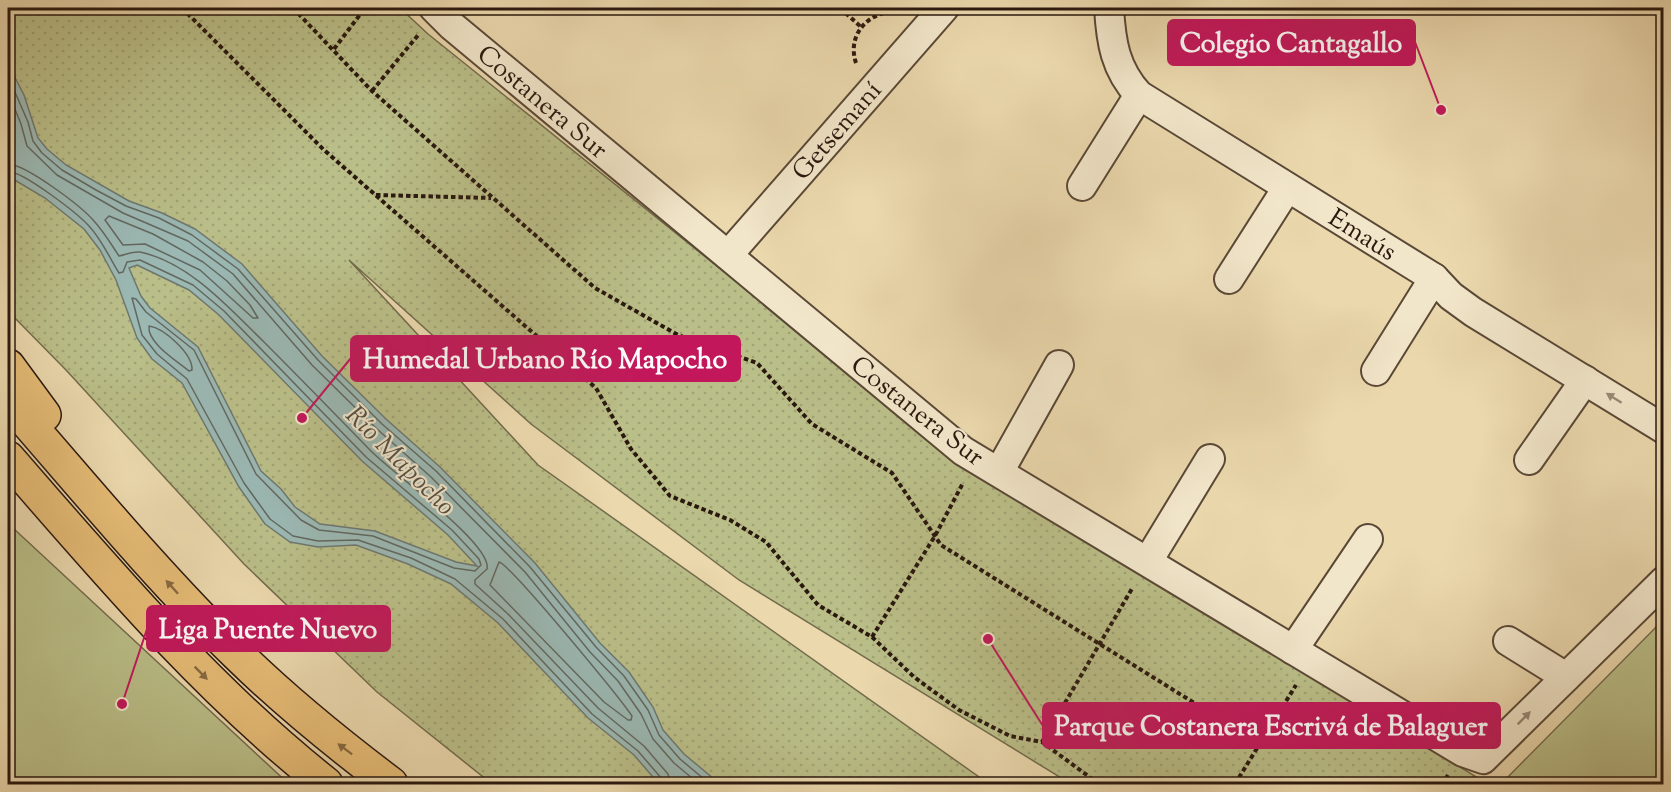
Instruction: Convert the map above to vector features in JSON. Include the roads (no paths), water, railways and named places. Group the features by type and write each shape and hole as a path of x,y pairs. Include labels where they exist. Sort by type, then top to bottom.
{"highway":[{"path":"11,382 124,532 237,654 335,741 391,784"},
{"path":"8,458 104,569 207,679 326,784"},
{"path":"8,482 104,569"}],"street":[{"name":"Getsemaní","path":"729,254 944,8"},
{"name":"Emaús","path":"1109,8 1111,36 1118,65 1139,95 1434,278 1461,304 1664,429"},
{"name":"Costanera Sur","path":"436,9 963,451 1463,752 1483,759 1566,677"},
{"path":"1082,186 1139,95"},
{"path":"1228,279 1287,188"},
{"path":"1376,371 1434,278"},
{"path":"988,465 1059,365"},
{"path":"1529,460 1585,380"},
{"path":"1148,561 1210,459"},
{"path":"1302,655 1368,538"},
{"path":"1508,641 1566,677 1664,581"}],"water":[{"name":"Río Mapocho","path":"8,64 24,95 38,138 47,149 66,165 129,201 162,213 195,229 242,264 322,356 386,419 440,467 535,563 600,643 629,672 653,707 663,730 684,754 720,784 659,784 634,755 588,718 498,623 451,584 408,564 356,545 318,547 290,542 265,524 239,487 182,383 152,359 137,338 116,280 100,250 84,229 45,198 8,176","holes":["137,265 189,290 219,315 362,461 448,535 477,566 456,562 375,531 320,524 295,507 281,489 261,471 198,347 150,308 141,296 129,268"]}],"place":[{"name":"Colegio Cantagallo","path":"1441,110"},
{"name":"Humedal Urbano Río Mapocho","path":"302,418"},
{"name":"Parque Costanera Escrivá de Balaguer","path":"988,639"},
{"name":"Liga Puente Nuevo","path":"122,704"}]}
